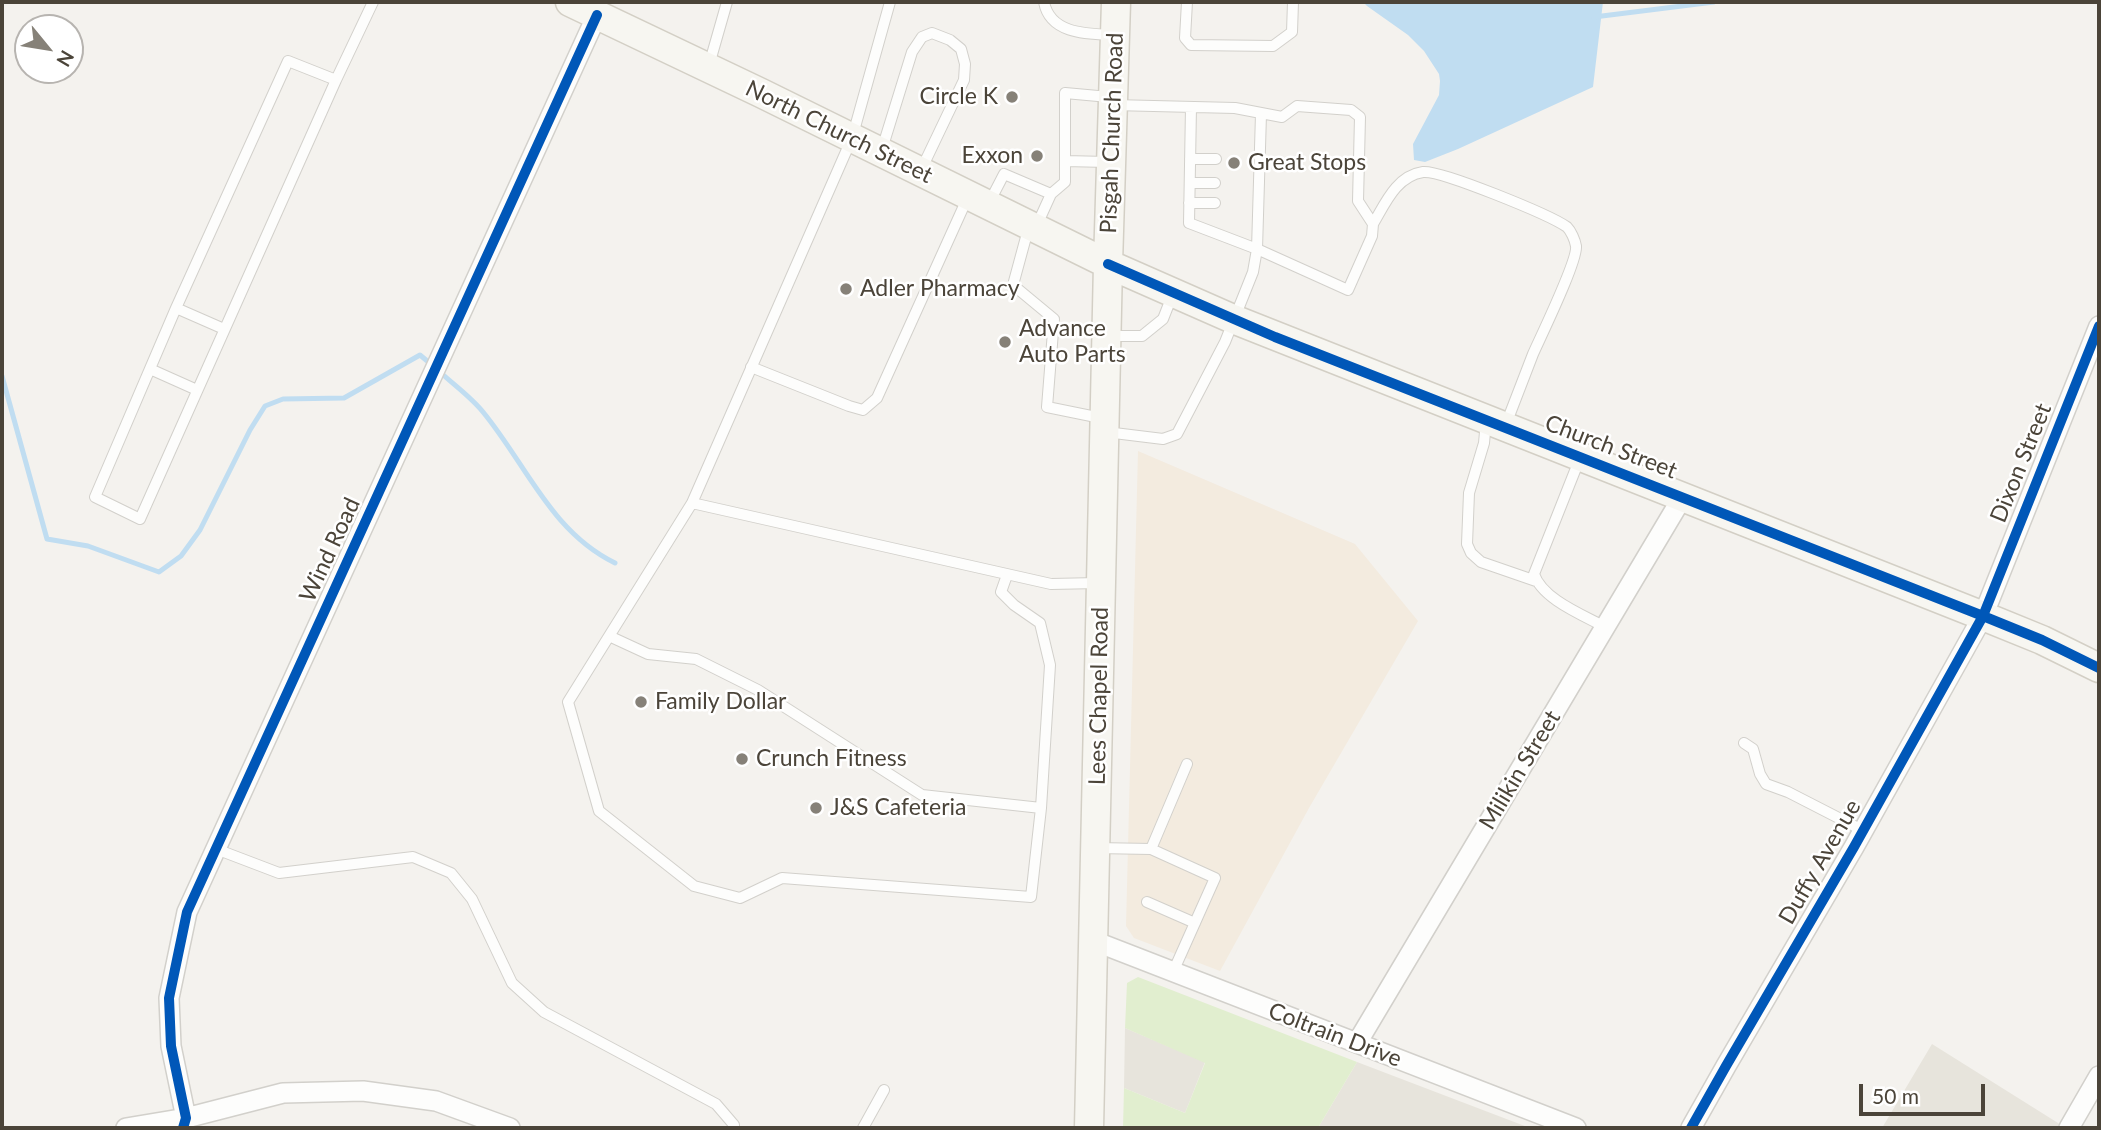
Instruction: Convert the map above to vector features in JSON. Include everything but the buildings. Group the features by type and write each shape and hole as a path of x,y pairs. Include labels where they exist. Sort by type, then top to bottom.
{"main road":[{"name":"North Church Street","path":"570,2 1108,264"},
{"name":"Pisgah Church Road","path":"1108,264 1116,2"},
{"name":"Church Street","path":"1108,264 1233,319 2042,640 2099,668"},
{"name":"Lees Chapel Road","path":"1089,1128 1108,264"}],"street":[{"name":"Wind Road","path":"189,1125 171,1046 169,998 187,912 597,15"},
{"name":"Dixon Street","path":"1983,616 2099,326"},
{"name":"Milikin Street","path":"1357,1043 1682,498"},
{"name":"Duffy Avenue","path":"1691,1128 1864,831 1983,616"},
{"name":"Coltrain Drive","path":"1094,941 1576,1128"},
{"path":"2069,1128 2099,1076"},
{"path":"126,1128 189,1125 283,1093 363,1091 436,1101 510,1128"}],"lane":[{"path":"336,80 288,61 176,308 95,497 140,519 373,2"},
{"path":"709,68 727,2"},
{"path":"890,2 852,138 692,503 569,702 599,811 694,886 740,898 782,878 1031,897 1041,808 1050,665 1040,623 1001,592 1007,575"},
{"path":"1044,2 1051,17 1069,30 1115,35"},
{"path":"1187,2 1185,38 1191,45 1273,46 1292,32 1293,2"},
{"path":"881,152 912,52 922,37 932,33 950,40 961,49 965,64 964,80 920,171"},
{"path":"1261,114 1256,159 1257,249 1253,272 1225,342 1177,434 1163,439 1105,426 1046,407 1054,319 1013,285 1033,227 1051,194 1065,182 1065,93 1113,101 1235,108 1282,117 1297,106 1351,110 1360,117 1358,201 1373,224"},
{"path":"1191,107 1189,223 1257,249 1348,290 1371,236 1373,224 1388,198 1400,182 1423,172 1455,179 1549,217 1570,229 1577,247 1571,268 1532,357 1484,443 1469,493 1468,544 1471,553 1481,562 1536,581 1563,604 1605,627"},
{"path":"1190,159 1216,159"},
{"path":"1065,160 1111,162"},
{"path":"751,367 849,407 863,410 877,398 978,200 1004,174 1051,194"},
{"path":"1189,183 1215,183"},
{"path":"1189,203 1215,203"},
{"path":"1107,336 1142,336 1163,319 1173,293"},
{"path":"176,308 224,329"},
{"path":"150,369 197,390"},
{"path":"1536,581 1535,567 1580,457"},
{"path":"692,503 1051,584 1102,583"},
{"path":"609,635 648,654 696,659 758,690 922,795 1041,808"},
{"path":"1744,743 1753,749 1760,774 1766,783 1864,831"},
{"path":"1151,849 1186,764"},
{"path":"1096,848 1151,849 1216,878 1173,972"},
{"path":"216,849 279,873 413,857 451,873 472,899 512,983 544,1012 716,1104 734,1128"},
{"path":"1147,902 1195,923"},
{"path":"863,1128 884,1090"}],"shaded area":[{"path":"1138,451 1355,544 1418,621 1309,808 1220,971 1134,938 1126,926"},
{"path":"1125,1028 1205,1062 1185,1113 1124,1088"},
{"path":"1932,1044 2066,1128 1882,1128"},
{"path":"1357,1062 1530,1128 1318,1128"}],"green space":[{"path":"1138,977 1357,1062 1318,1128 1123,1128 1124,1088 1185,1113 1205,1063 1125,1028 1127,983"}],"water":[{"path":"1363,2 1603,2 1593,87 1458,149 1425,162 1414,160 1413,144 1439,95 1439,74 1424,51 1408,35"}],"waterway":[{"path":"1594,17 1714,2"},
{"path":"2,376 47,539 88,546 159,572 181,556 200,530 250,430 265,406 283,399 344,398 420,355 432,365"},
{"path":"440,372 483,412 541,495 573,534 615,563"}],"cycle path":[{"path":"183,1128 186,1118 171,1046 169,998 187,912 597,15"},
{"path":"1108,264 1275,337 1983,616 2042,640 2099,668"},
{"path":"1691,1128 1854,847 1983,616 2099,326"}],"place":[{"name":"Circle K","path":"1012,97"},
{"name":"Exxon","path":"1037,156"},
{"name":"Great Stops","path":"1234,163"},
{"name":"Adler Pharmacy","path":"846,289"},
{"name":"Advance Auto Parts","path":"1005,342"},
{"name":"Family Dollar","path":"641,702"},
{"name":"Crunch Fitness","path":"742,759"},
{"name":"J&S Cafeteria","path":"816,808"}]}
